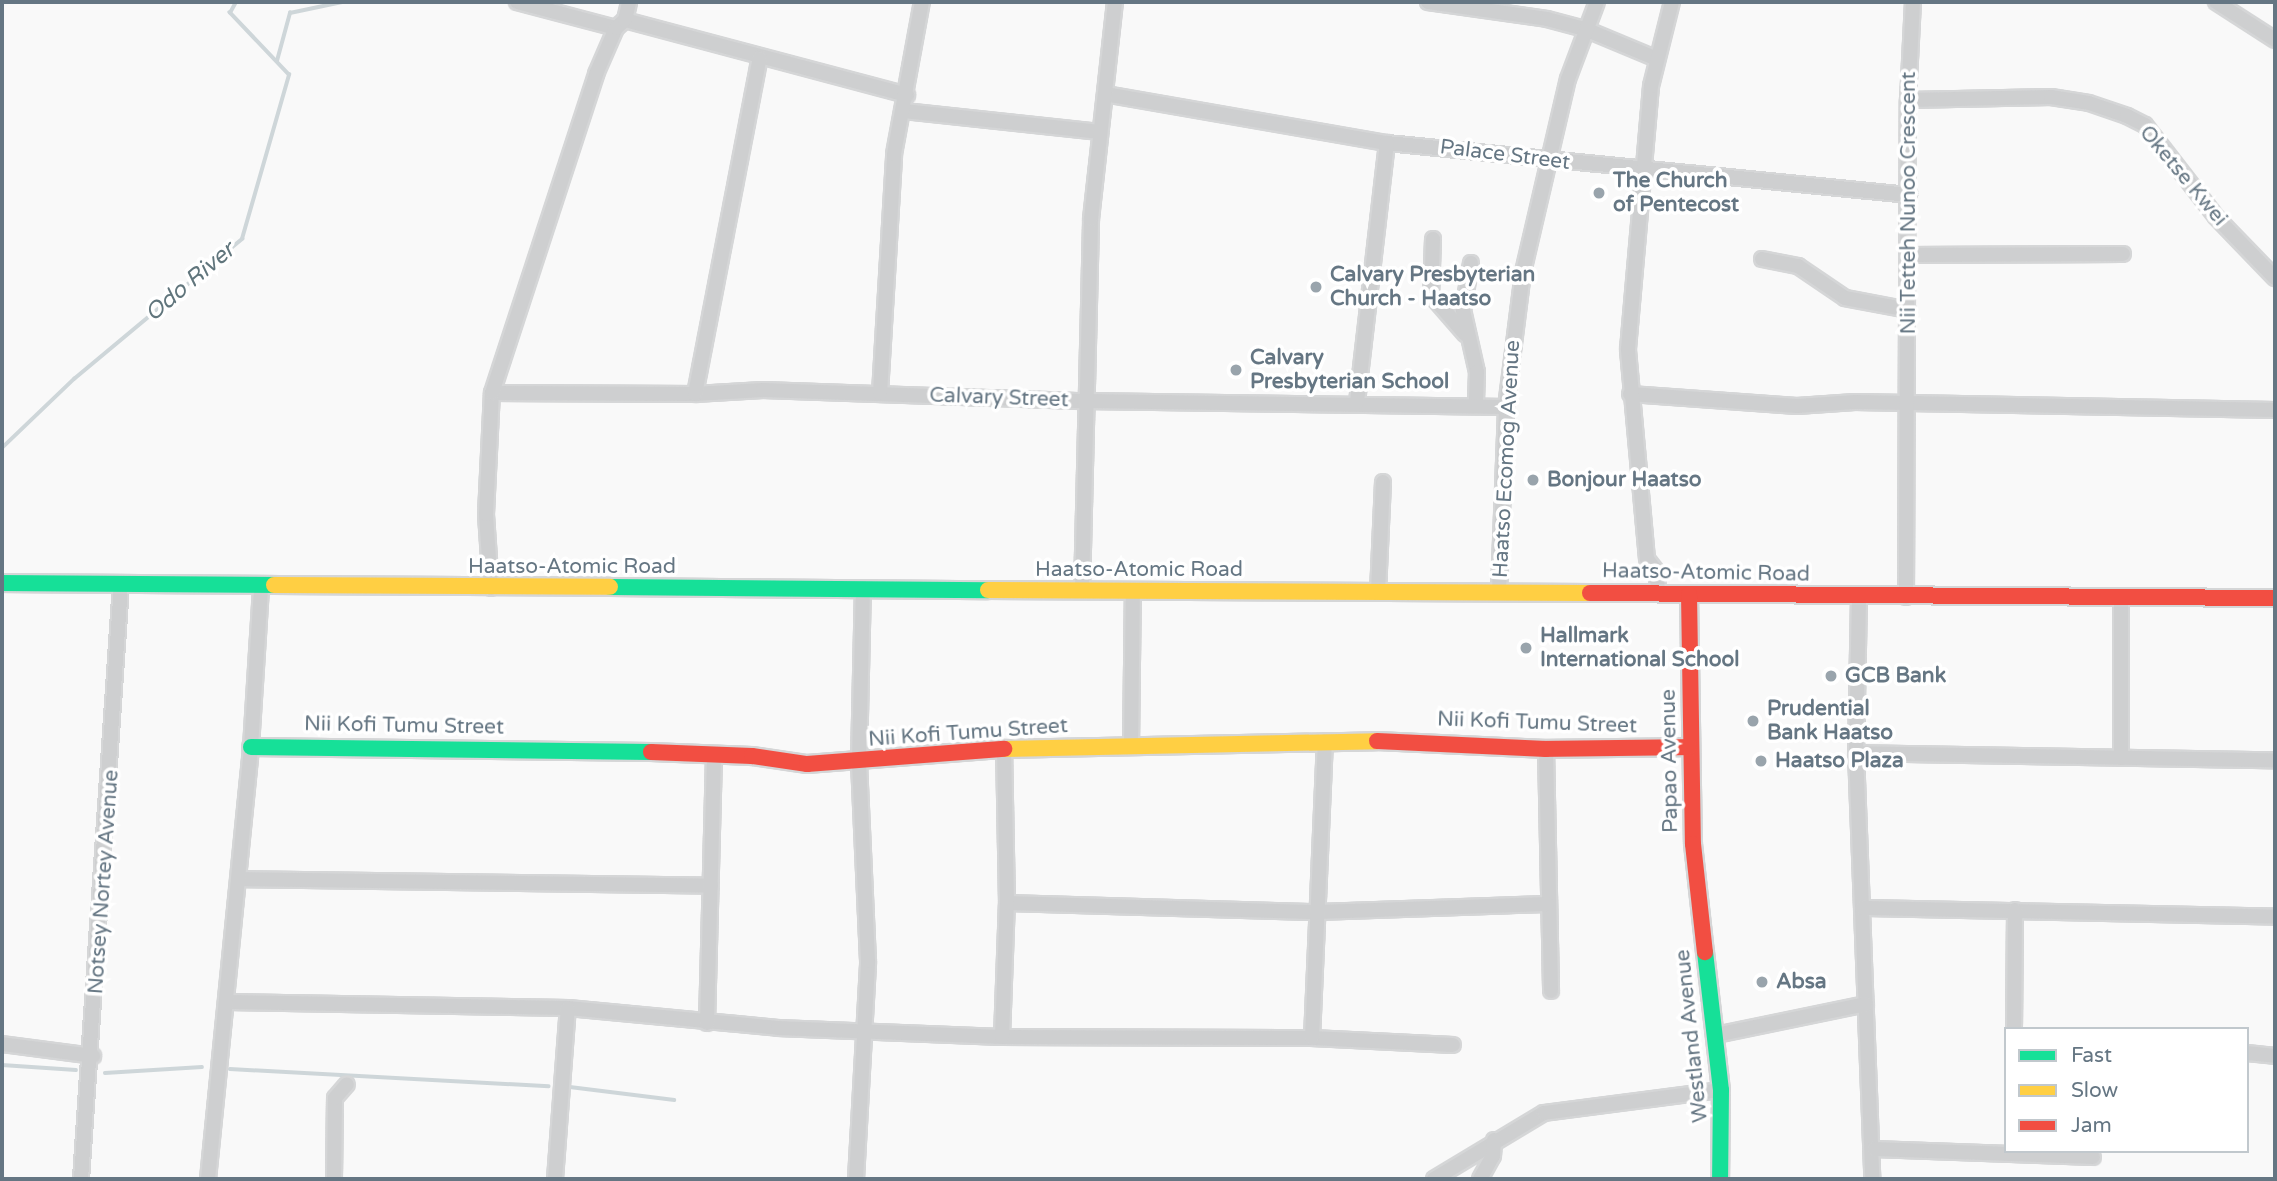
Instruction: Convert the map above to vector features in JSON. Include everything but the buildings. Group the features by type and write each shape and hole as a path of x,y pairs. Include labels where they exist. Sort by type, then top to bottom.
{"main road":[{"name":"Haatso-Atomic Road","path":"2,583 2275,598"},
{"name":"Papao Avenue","path":"1689,594 1689,747 1696,889"},
{"name":"Nii Kofi Tumu Street","path":"251,747 364,744 859,761 1004,749 1325,741 1429,741 1546,749 1689,747"},
{"name":"Westland Avenue","path":"1696,889 1721,1090 1720,1179"}],"street":[{"path":"517,2 620,24 907,95"},
{"path":"491,588 486,514 492,393 596,74 629,2"},
{"path":"880,393 887,228 922,2"},
{"path":"1082,591 1084,401 1100,132 1115,2"},
{"path":"1428,2 1586,29 1657,59"},
{"name":"Haatso Ecomog Avenue","path":"1499,591 1506,407 1522,272 1546,161 1586,29 1597,2"},
{"path":"1658,594 1657,572 1647,559 1630,394 1629,307 1657,59 1672,2"},
{"name":"Nii Tetteh Nunoo Crescent","path":"1906,597 1909,404 1908,100 1913,2"},
{"path":"2216,2 2234,6 2275,40"},
{"path":"695,394 760,58"},
{"name":"Palace Street","path":"1105,94 1387,143 1643,171 1909,195"},
{"name":"Oketse Kwei","path":"1908,100 2051,97 2089,103 2127,116 2145,125 2216,217 2275,278"},
{"path":"904,111 1100,132"},
{"path":"1357,402 1387,143"},
{"path":"1433,239 1431,295 1465,334"},
{"path":"1909,255 2123,254"},
{"path":"1762,258 1798,266 1845,298 1909,310"},
{"path":"1471,263 1463,310 1465,334 1477,372 1476,406"},
{"name":"Calvary Street","path":"492,393 695,394 763,390 1084,401 1357,402 1506,407"},
{"path":"1630,394 1797,406 1909,404 2275,410"},
{"path":"1378,592 1383,482"},
{"name":"Notsey Nortey Avenue","path":"81,1179 93,1056 121,585"},
{"path":"208,1179 228,1002 251,747 261,586"},
{"path":"856,1179 868,961 859,761 863,588"},
{"path":"1131,746 1133,592"},
{"path":"1860,597 1856,753 1874,1149 1872,1179"},
{"path":"2121,598 2121,758"},
{"path":"1312,1038 1325,741"},
{"path":"1002,1037 1007,903 1004,749"},
{"path":"1546,749 1547,904 1551,991"},
{"path":"1856,753 2275,760"},
{"path":"707,1023 714,758"},
{"path":"238,878 711,886"},
{"path":"1007,903 1318,912 1547,904"},
{"path":"1863,908 2275,917"},
{"path":"2014,1027 2015,910"},
{"path":"228,1002 568,1008 707,1023 1002,1037 1312,1038 1453,1045"},
{"path":"1716,1035 1866,1004"},
{"path":"555,1179 568,1008"},
{"path":"2,1044 93,1056"},
{"path":"2249,1053 2275,1056"},
{"path":"334,1179 335,1098 347,1084"},
{"path":"1434,1179 1494,1140 1559,1109 1721,1090"},
{"path":"1457,1165 1480,1179 1493,1156 1494,1140"},
{"path":"1874,1149 2004,1151"},
{"path":"2040,1153 2093,1157"}],"waterway":[{"name":"Odo River","path":"2,448 74,379 242,239 289,75 230,13 236,2"},
{"path":"277,61 290,13 342,2 384,2"},
{"path":"2,1065 76,1070"},
{"path":"105,1073 202,1067"},
{"path":"230,1069 549,1086"},
{"path":"570,1087 674,1100"}],"traffic: fast":[{"path":"2,583 274,585"},
{"path":"610,587 988,590"},
{"path":"251,747 651,752"},
{"path":"1705,952 1721,1090 1720,1179"}],"traffic: slow":[{"path":"274,585 610,587"},
{"path":"988,590 1590,593"},
{"path":"1004,749 1377,741"}],"traffic: jam":[{"path":"1590,593 2275,598"},
{"path":"1689,594 1693,844 1705,952"},
{"path":"1377,741 1546,749 1689,747"},
{"path":"651,752 752,756 807,764 1004,749"}],"place":[{"name":"The Church of Pentecost","path":"1599,193"},
{"name":"Calvary Presbyterian Church - Haatso","path":"1316,287"},
{"name":"Calvary Presbyterian School","path":"1236,370"},
{"name":"Bonjour Haatso","path":"1533,480"},
{"name":"Hallmark International School","path":"1526,648"},
{"name":"GCB Bank","path":"1831,676"},
{"name":"Prudential Bank Haatso","path":"1753,721"},
{"name":"Haatso Plaza","path":"1761,761"},
{"name":"Absa","path":"1762,982"}]}
